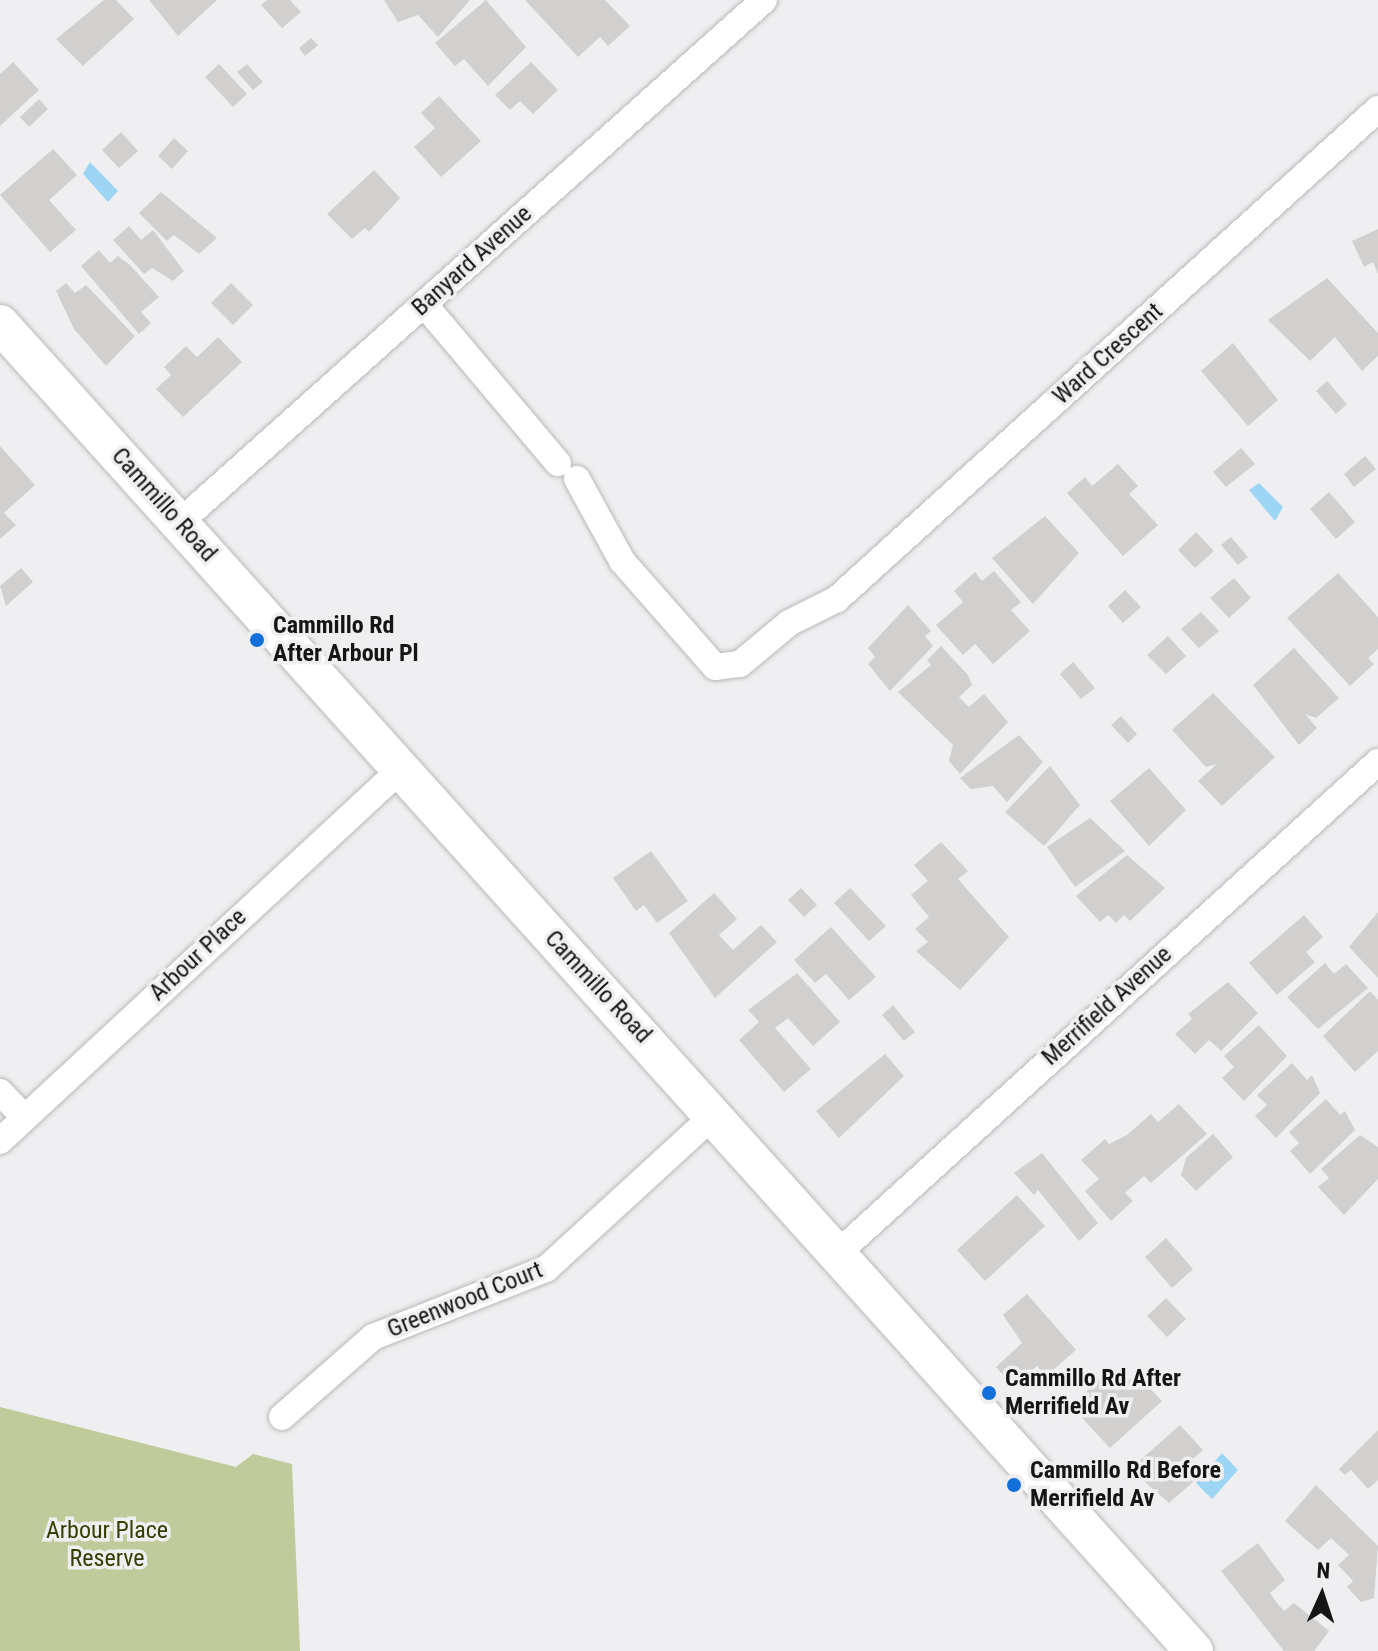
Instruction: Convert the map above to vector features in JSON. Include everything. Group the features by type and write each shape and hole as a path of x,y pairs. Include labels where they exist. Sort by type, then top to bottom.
{"main road":[{"name":"Cammillo Road","path":"0,324 180,522 399,771 715,1114 1194,1651"}],"street":[{"name":"Banyard Avenue","path":"180,522 764,0"},
{"name":"Ward Crescent","path":"424,304 568,471 622,561 715,667 740,664 789,623 837,599 1378,109"},
{"name":"Merrifield Avenue","path":"838,1253 1378,762"},
{"name":"Arbour Place","path":"0,1141 399,771"},
{"path":"0,1092 24,1117"},
{"name":"Greenwood Court","path":"282,1417 373,1337 546,1269 715,1114"}],"green space":[{"name":"Arbour Place Reserve","path":"0,1407 236,1467 253,1454 292,1464 300,1651 0,1651"}],"water":[{"path":"90,162 118,191 108,202 83,174"},
{"path":"1259,483 1283,507 1275,521 1249,490"},
{"path":"1222,1453 1238,1470 1212,1499 1196,1483"}],"building":[{"path":"104,0 116,0 134,19 83,66 56,39"},
{"path":"149,0 217,0 178,36"},
{"path":"267,0 290,0 301,12 282,28 261,5"},
{"path":"384,0 470,0 438,37 418,15 398,22"},
{"path":"486,0 526,47 488,86 464,59 455,66 435,43"},
{"path":"525,0 605,0 630,26 608,46 600,37 578,57"},
{"path":"311,38 318,45 305,56 299,48"},
{"path":"13,62 39,90 0,126 0,74"},
{"path":"531,62 558,90 533,114 520,101 510,110 495,95"},
{"path":"219,64 247,94 233,107 205,77"},
{"path":"247,64 263,82 253,90 237,72"},
{"path":"439,96 481,141 441,177 414,147 435,128 421,113"},
{"path":"39,99 48,109 29,127 20,117"},
{"path":"121,132 138,151 119,168 102,150"},
{"path":"174,138 188,151 172,169 158,156"},
{"path":"53,149 77,175 49,200 76,230 50,252 0,195"},
{"path":"374,170 400,198 369,232 365,228 352,239 327,214"},
{"path":"161,192 217,238 199,254 174,235 167,241 139,213"},
{"path":"129,226 141,240 153,230 184,271 173,281 152,268 144,274 113,240"},
{"path":"1378,229 1378,274 1373,262 1364,267 1352,241"},
{"path":"99,250 110,263 118,256 130,265 159,297 141,312 151,323 139,334 81,266"},
{"path":"1327,278 1378,333 1378,356 1362,371 1335,337 1310,361 1268,320"},
{"path":"66,283 75,293 86,285 135,336 106,366 74,329 56,291"},
{"path":"231,283 253,305 233,325 211,303"},
{"path":"218,337 242,362 183,417 156,389 171,375 164,367 186,346 197,357"},
{"path":"1233,343 1278,400 1248,426 1201,371"},
{"path":"1327,381 1347,404 1336,414 1316,391"},
{"path":"0,446 35,485 4,513 16,525 0,539"},
{"path":"1241,448 1255,464 1226,487 1213,472"},
{"path":"1365,456 1376,469 1354,487 1344,474"},
{"path":"1118,464 1138,486 1129,494 1158,525 1123,556 1067,493 1085,477 1092,486"},
{"path":"1329,492 1355,522 1336,539 1310,509"},
{"path":"1045,516 1079,553 1033,604 992,558"},
{"path":"1196,532 1214,551 1195,568 1178,550"},
{"path":"1231,537 1248,557 1238,565 1221,545"},
{"path":"21,568 33,582 6,606 0,586"},
{"path":"994,571 1021,602 1011,610 1030,631 993,664 975,644 963,655 936,625 963,602 954,591 975,572 982,581"},
{"path":"1338,573 1378,617 1378,649 1368,658 1374,664 1350,686 1287,618"},
{"path":"1234,578 1251,598 1229,618 1210,598"},
{"path":"1125,590 1141,607 1123,623 1108,606"},
{"path":"908,605 931,631 925,636 933,646 890,691 868,664 875,657 868,648"},
{"path":"1201,612 1219,631 1199,648 1181,629"},
{"path":"1168,636 1186,656 1166,674 1147,655"},
{"path":"941,646 968,675 972,685 959,697 969,707 984,694 1008,722 960,774 949,761 953,745 898,692 931,665 927,660"},
{"path":"1294,648 1339,698 1316,718 1305,714 1317,728 1299,745 1253,685"},
{"path":"1073,662 1095,688 1081,699 1060,674"},
{"path":"1213,693 1275,757 1222,806 1198,781 1217,764 1206,767 1172,730"},
{"path":"1121,716 1137,734 1128,743 1111,725"},
{"path":"1019,735 1043,762 1007,802 993,786 971,789 960,778"},
{"path":"1050,766 1080,805 1044,846 1005,812"},
{"path":"1149,768 1186,810 1149,846 1110,801"},
{"path":"1090,818 1125,851 1075,887 1047,847"},
{"path":"941,842 968,871 958,879 1009,937 960,990 916,951 928,942 915,929 929,917 911,895 928,881 914,865"},
{"path":"651,851 688,901 657,923 644,905 636,911 613,878"},
{"path":"1127,855 1165,888 1130,921 1124,915 1116,923 1108,915 1100,922 1076,896"},
{"path":"801,888 817,905 804,917 788,900"},
{"path":"850,888 886,926 869,941 834,903"},
{"path":"714,893 737,919 719,935 733,950 761,925 777,942 715,998 669,933"},
{"path":"1378,912 1378,978 1349,947"},
{"path":"1304,915 1323,937 1306,952 1315,962 1277,995 1249,963"},
{"path":"831,927 876,977 849,1000 826,974 815,983 794,960"},
{"path":"1325,963 1334,974 1346,964 1368,988 1318,1029 1287,997"},
{"path":"797,973 840,1022 813,1046 788,1018 775,1028 811,1069 784,1092 739,1040 759,1022 748,1010"},
{"path":"1228,982 1258,1013 1221,1051 1209,1040 1195,1054 1175,1034 1192,1019 1188,1014"},
{"path":"1370,991 1378,1000 1378,1051 1355,1072 1323,1036"},
{"path":"893,1005 915,1032 904,1041 882,1015"},
{"path":"1259,1025 1287,1056 1244,1101 1222,1078 1234,1067 1224,1056"},
{"path":"885,1054 904,1076 839,1138 816,1111"},
{"path":"1292,1063 1307,1080 1312,1075 1320,1093 1276,1138 1255,1116 1267,1105 1257,1095"},
{"path":"1326,1099 1340,1115 1345,1111 1355,1130 1310,1174 1290,1151 1299,1143 1289,1132"},
{"path":"1179,1104 1207,1134 1151,1183 1144,1176 1125,1193 1133,1201 1111,1221 1085,1191 1099,1179 1081,1160 1105,1139 1109,1144 1127,1135 1151,1114 1158,1122"},
{"path":"1213,1134 1233,1157 1196,1191 1181,1175 1186,1158"},
{"path":"1360,1135 1378,1147 1378,1179 1344,1215 1318,1187 1329,1178 1321,1169"},
{"path":"1042,1153 1098,1223 1079,1241 1038,1190 1034,1195 1014,1173"},
{"path":"1017,1195 1045,1226 985,1281 957,1250"},
{"path":"1166,1238 1193,1269 1172,1288 1145,1257"},
{"path":"1027,1294 1076,1350 1046,1376 1037,1366 1014,1387 996,1367 1022,1343 1003,1315"},
{"path":"1166,1298 1186,1319 1167,1337 1147,1316"},
{"path":"1136,1374 1162,1401 1110,1448 1071,1406 1103,1376 1117,1391"},
{"path":"1180,1425 1203,1450 1183,1468 1194,1481 1169,1503 1130,1469"},
{"path":"1378,1430 1378,1480 1368,1489 1351,1470 1345,1475 1339,1469"},
{"path":"1316,1485 1378,1546 1374,1598 1361,1602 1347,1587 1353,1581 1338,1565 1349,1555 1331,1538 1318,1550 1285,1521"},
{"path":"1258,1543 1285,1580 1270,1593 1277,1603 1284,1611 1294,1603 1329,1631 1314,1651 1284,1651 1221,1571"}],"place":[{"name":"Cammillo Rd After Arbour Pl","path":"257,640"},
{"name":"Cammillo Rd After Merrifield Av","path":"989,1393"},
{"name":"Cammillo Rd Before Merrifield Av","path":"1014,1485"}]}
